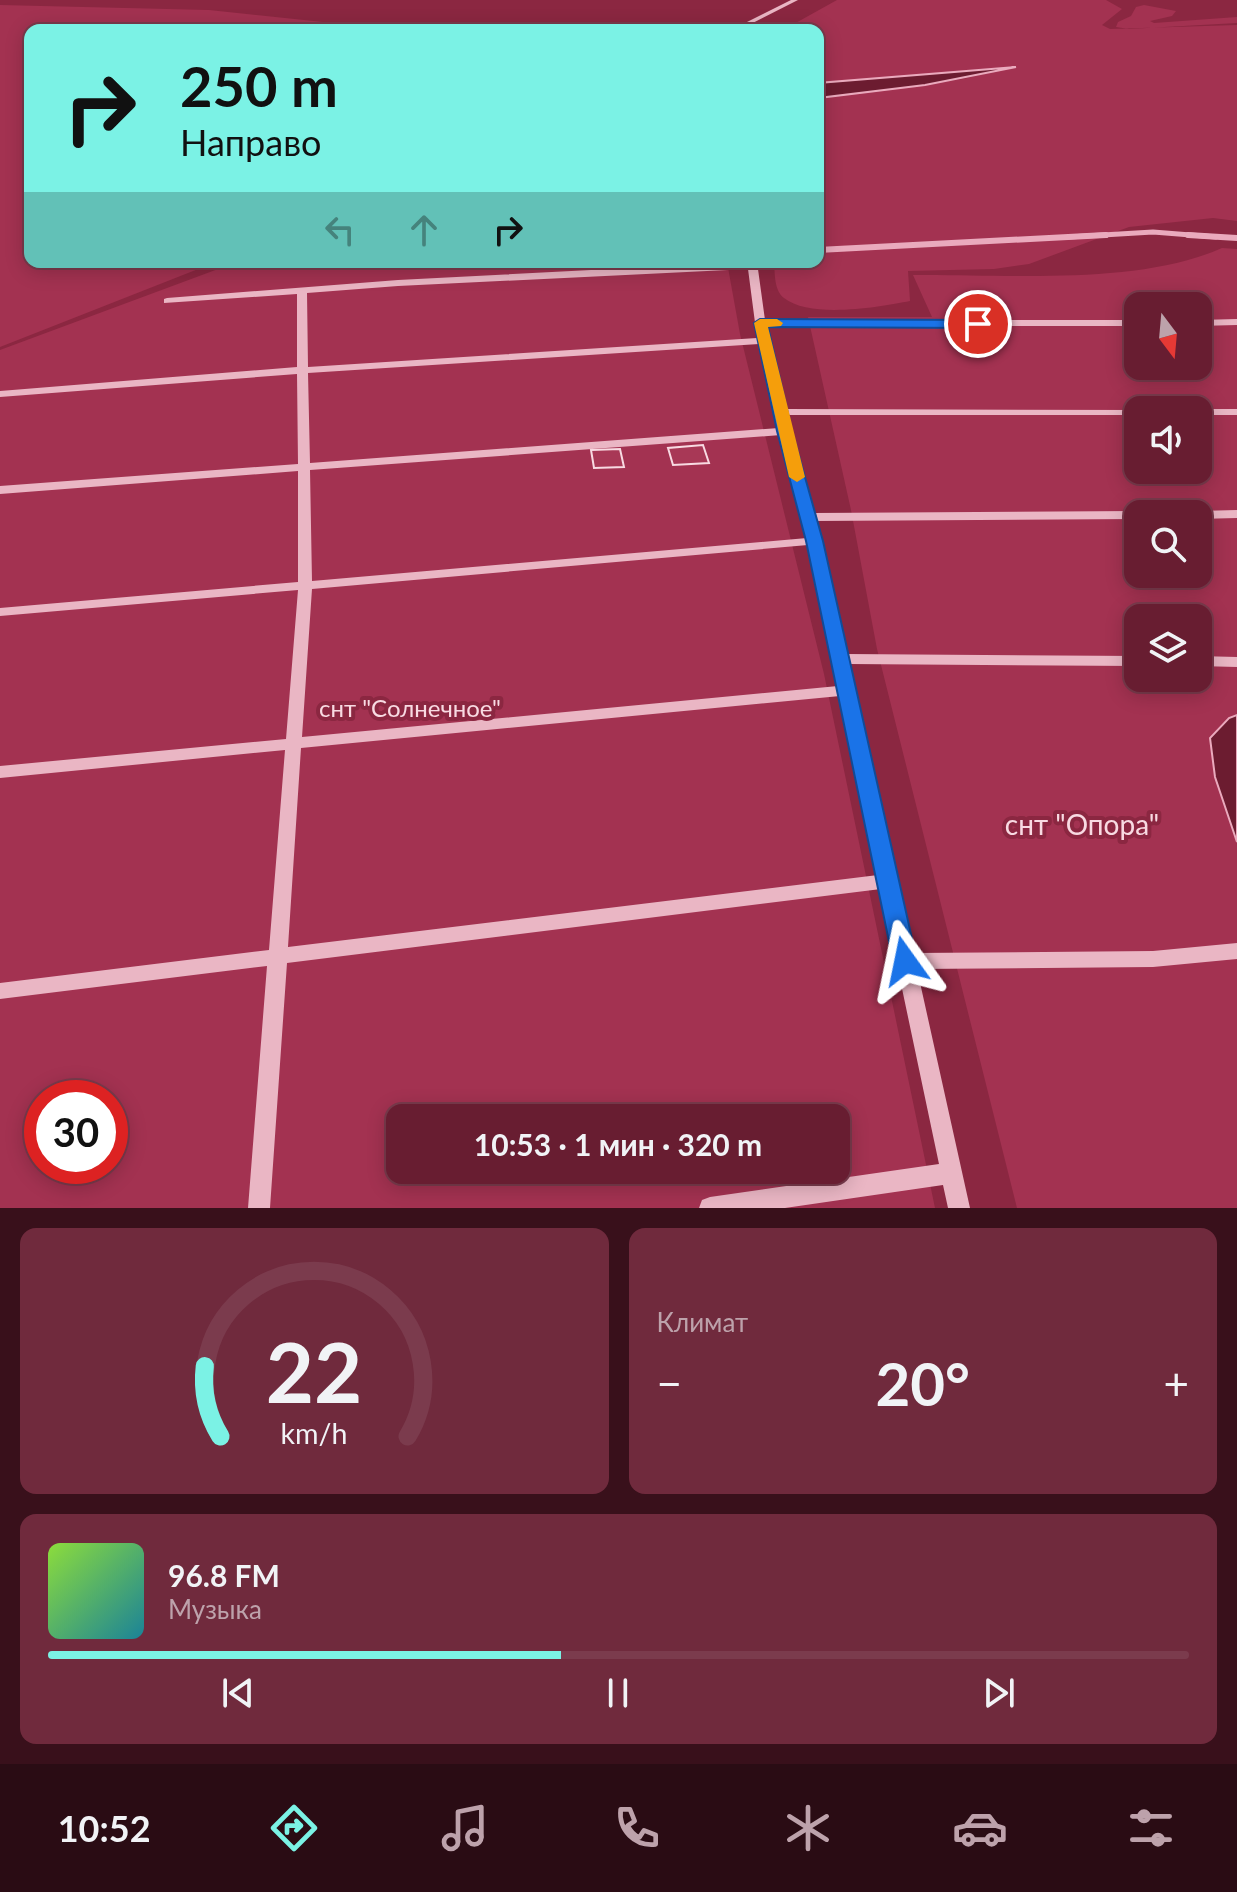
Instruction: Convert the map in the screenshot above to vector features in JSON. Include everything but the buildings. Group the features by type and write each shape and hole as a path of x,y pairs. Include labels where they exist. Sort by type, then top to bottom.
{"street":[{"path":"746,24 795,0"},
{"path":"167,301 683,268"},
{"path":"753,268 763,341 814,541 959,1208"},
{"path":"259,1208 305,586 302,290"},
{"path":"1212,323 1237,322"},
{"path":"760,323 1124,323"},
{"path":"0,394 304,370 763,341"},
{"path":"780,412 1124,412"},
{"path":"1212,412 1237,412"},
{"path":"0,490 784,431"},
{"path":"1212,515 1237,514"},
{"path":"808,517 1124,515"},
{"path":"0,612 814,541"},
{"path":"839,659 1124,661"},
{"path":"1212,661 1237,662"},
{"path":"0,772 846,690"},
{"path":"0,991 888,881"},
{"path":"905,961 1153,959 1237,951"},
{"path":"710,1208 951,1173"}],"green space":[{"path":"837,0 1106,0 1122,9 1102,25 1110,29 1237,25 1237,221 1213,218 1129,227 1029,264 994,269 908,271 910,301 846,310 796,304 781,295 774,268 824,268 824,97 963,79 1014,67 824,83 824,24 794,24"},
{"path":"0,5 209,10 342,24 24,24 24,268 201,268 0,347"},
{"path":"1144,5 1176,11 1172,16 1150,21 1154,23 1237,17 1237,23 1129,29 1116,27 1118,22 1131,16 1136,7"},
{"name":"снт \"Опора\"","path":"1222,248 1237,249 1237,1208 1017,1208 877,649 851,510 808,317 932,317 913,275 1070,275 1151,268"},
{"name":"снт \"Солнечное\"","path":"221,268 728,268 740,334 824,674 935,1208 0,1208 0,350"}],"shaded area":[{"path":"1016,67 925,85 824,97 824,83"},
{"path":"1237,715 1237,842 1215,777 1210,738 1229,718"}],"waterway":[{"path":"1079,236 1153,232 1200,236"},
{"path":"1079,236 1106,235"},
{"path":"1188,235 1200,236"},
{"path":"824,250 1079,236"},
{"path":"1069,237 1079,236"},
{"path":"1200,236 1237,238"},
{"path":"1200,236 1216,237"}],"slow traffic":[{"path":"777,323 760,323 797,477"}],"route":[{"path":"905,961 814,541 784,431 760,323 978,324"}]}
